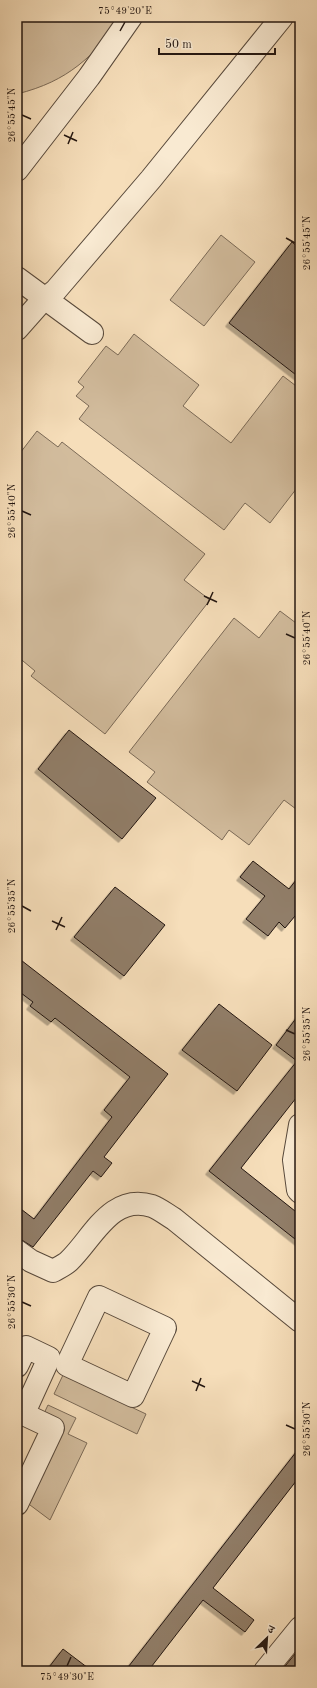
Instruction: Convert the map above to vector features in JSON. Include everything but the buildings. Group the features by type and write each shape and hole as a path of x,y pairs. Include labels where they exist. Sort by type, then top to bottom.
{"street":[{"path":"17,170 89,77 131,17"},
{"path":"17,329 56,290 151,179 282,17"},
{"path":"17,278 92,333"},
{"path":"300,1125 294,1160 298,1190 300,1192"},
{"path":"17,1251 31,1261 53,1270 69,1262 101,1221 116,1211 130,1204 154,1206 174,1219 300,1321"},
{"path":"99,1297 165,1328 133,1396 67,1365 99,1297"},
{"path":"17,1366 26,1347 49,1358 28,1404 17,1399"},
{"path":"17,1410 53,1428 17,1504"},
{"path":"265,1671 300,1628"}],"shaded area":[{"path":"17,17 124,17 90,56 78,66 51,82 35,89 17,94"},
{"path":"221,235 255,262 204,326 170,300"},
{"path":"134,334 199,385 183,406 231,443 283,376 300,389 300,484 270,523 245,503 224,530 79,419 89,406 76,396 84,387 78,382 106,346 118,355"},
{"path":"37,431 58,447 62,442 205,554 184,580 210,600 105,734 31,676 35,671 17,656 17,457"},
{"path":"280,611 300,626 300,812 284,800 249,845 229,830 222,840 147,782 155,772 129,752 234,618 259,638"},
{"path":"63,1375 146,1414 137,1434 54,1394"},
{"path":"48,1405 76,1418 68,1434 87,1443 50,1520 26,1502 57,1432 39,1424"}]}
